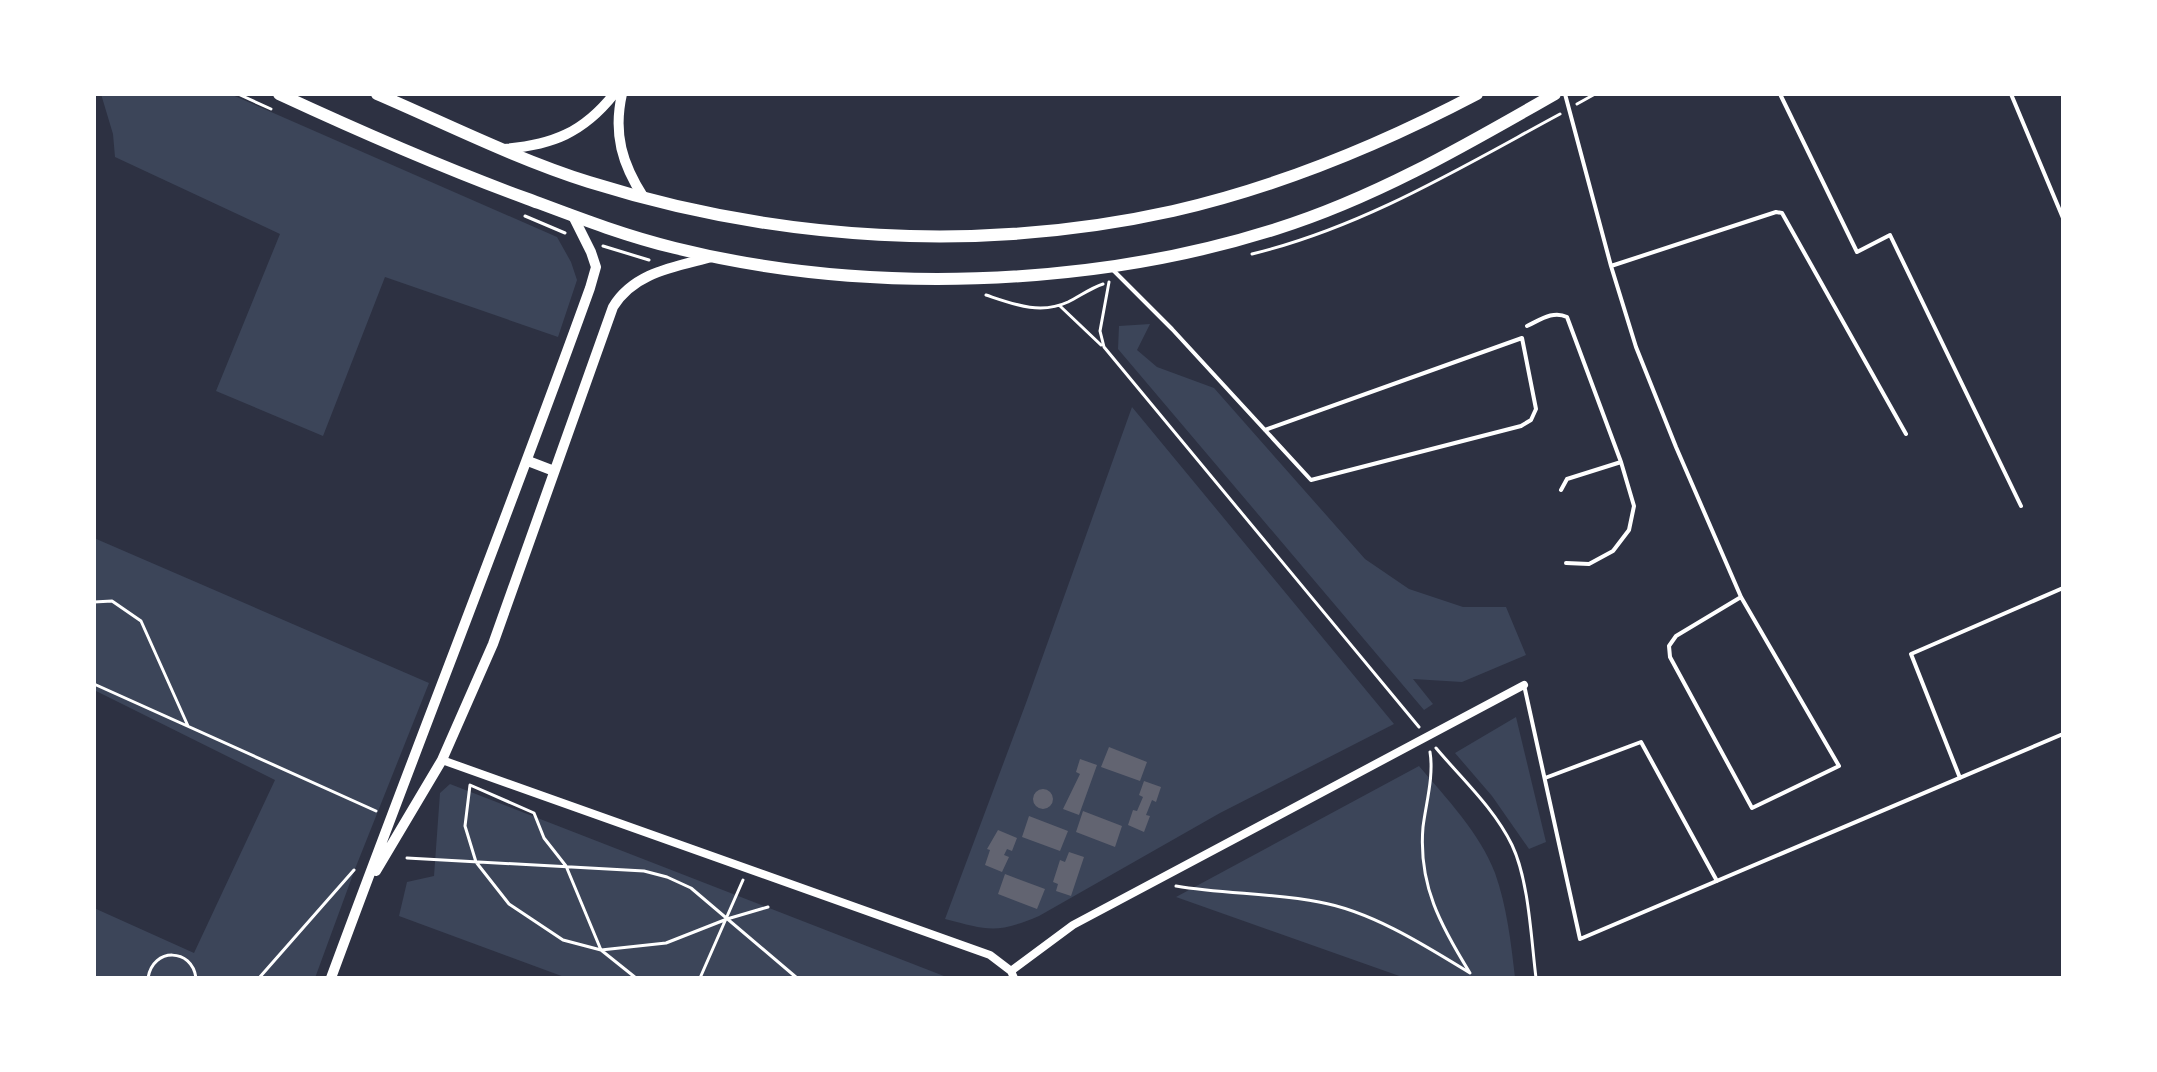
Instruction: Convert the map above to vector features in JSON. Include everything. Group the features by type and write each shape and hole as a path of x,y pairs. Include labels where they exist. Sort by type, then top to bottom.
{"main road":[{"path":"279,94 438,164 573,216 662,245 712,257 810,271 940,279 990,279 1109,266 1240,239 1316,214 1390,183 1555,94"},
{"path":"377,94 586,181 644,198 742,220 867,234 954,237 1035,233 1174,211 1315,166 1458,99 1477,94"}],"street":[{"path":"504,149 534,146 559,139 582,126 614,94"},
{"path":"622,94 617,132 621,154 629,175 644,198"},
{"path":"331,978 528,461 596,267 573,216"},
{"path":"362,894 442,760 493,644 613,307 621,293 645,276 712,257"},
{"path":"528,461 554,471"},
{"path":"442,760 990,955 1013,975 1073,925 1524,685"}],"lane":[{"path":"1565,94 1636,347 1676,447 1741,597 1839,766 1752,808 1670,657 1669,646 1676,636 1741,597"},
{"path":"1780,94 1857,252 1890,235 2021,506"},
{"path":"2011,94 2063,218"},
{"path":"1611,266 1776,212 1782,213 1906,434"},
{"path":"1109,266 1172,329 1311,480 1521,426 1531,420 1536,409 1522,338 1265,430"},
{"path":"1527,326 1552,314 1567,317 1621,462 1634,506 1629,530 1613,551 1589,564 1566,563"},
{"path":"1561,490 1567,479 1621,462"},
{"path":"1960,778 1911,654 2063,588"},
{"path":"1524,685 1580,939 2063,734"},
{"path":"1545,778 1641,742 1717,881"}],"path":[{"path":"1104,347 1100,331 1109,282"},
{"path":"1060,305 1104,347 1486,805 1512,846 1526,900 1536,978"},
{"path":"94,602 112,601 141,621 189,727"},
{"path":"94,684 391,818"},
{"path":"1427,737 1431,759 1423,830 1424,875 1443,929 1470,973"},
{"path":"636,978 601,950 566,866 544,838 534,813 470,785 465,826 476,862 509,904 563,940 601,950 666,943 768,907"},
{"path":"407,858 644,871 667,877 691,888 797,978"},
{"path":"259,978 355,869"},
{"path":"700,978 748,869"},
{"path":"1153,883 1321,902 1373,920 1427,947 1476,978"},
{"path":"148,978 158,959 172,954 188,959 196,978"}],"shaded area":[{"path":"101,94 230,94 557,237 577,280 558,337 385,277 323,436 216,391 280,234 115,157 113,134"},
{"path":"1150,324 1137,350 1157,367 1214,388 1365,559 1409,589 1463,607 1506,607 1526,655 1462,682 1413,679 1433,704 1424,710 1118,349 1119,326"},
{"path":"1132,407 1394,724 1220,813 1039,916 1002,928 972,926 945,919 1026,703"},
{"path":"94,538 429,683 315,978 94,978 94,908 194,953 275,780 94,690"},
{"path":"1516,717 1546,842 1529,849 1492,796 1455,753"},
{"path":"1419,766 1462,816 1489,858 1506,912 1515,978 1405,978 1176,897"},
{"path":"450,784 949,978 567,978 399,916 407,882 434,876 440,793"}],"building":[{"path":"1109,747 1147,762 1140,781 1101,767"},
{"path":"1080,759 1097,765 1079,815 1063,809 1080,774 1076,772"},
{"path":"1144,781 1161,787 1156,802 1152,800 1146,815 1150,816 1144,832 1128,825 1133,810 1137,811 1143,797 1139,795"},
{"path":"1043,789 1050,792 1053,799 1050,806 1043,809 1036,806 1033,799 1036,792"},
{"path":"1083,811 1122,826 1115,847 1076,832"},
{"path":"1029,816 1068,831 1060,851 1022,837"},
{"path":"998,830 1017,838 1012,851 1007,849 1004,855 1009,857 1002,872 985,865 990,850 987,849"},
{"path":"1069,852 1084,857 1071,896 1056,891 1058,884 1053,882 1060,860 1065,862"},
{"path":"1005,874 1045,889 1037,909 998,894"}]}
